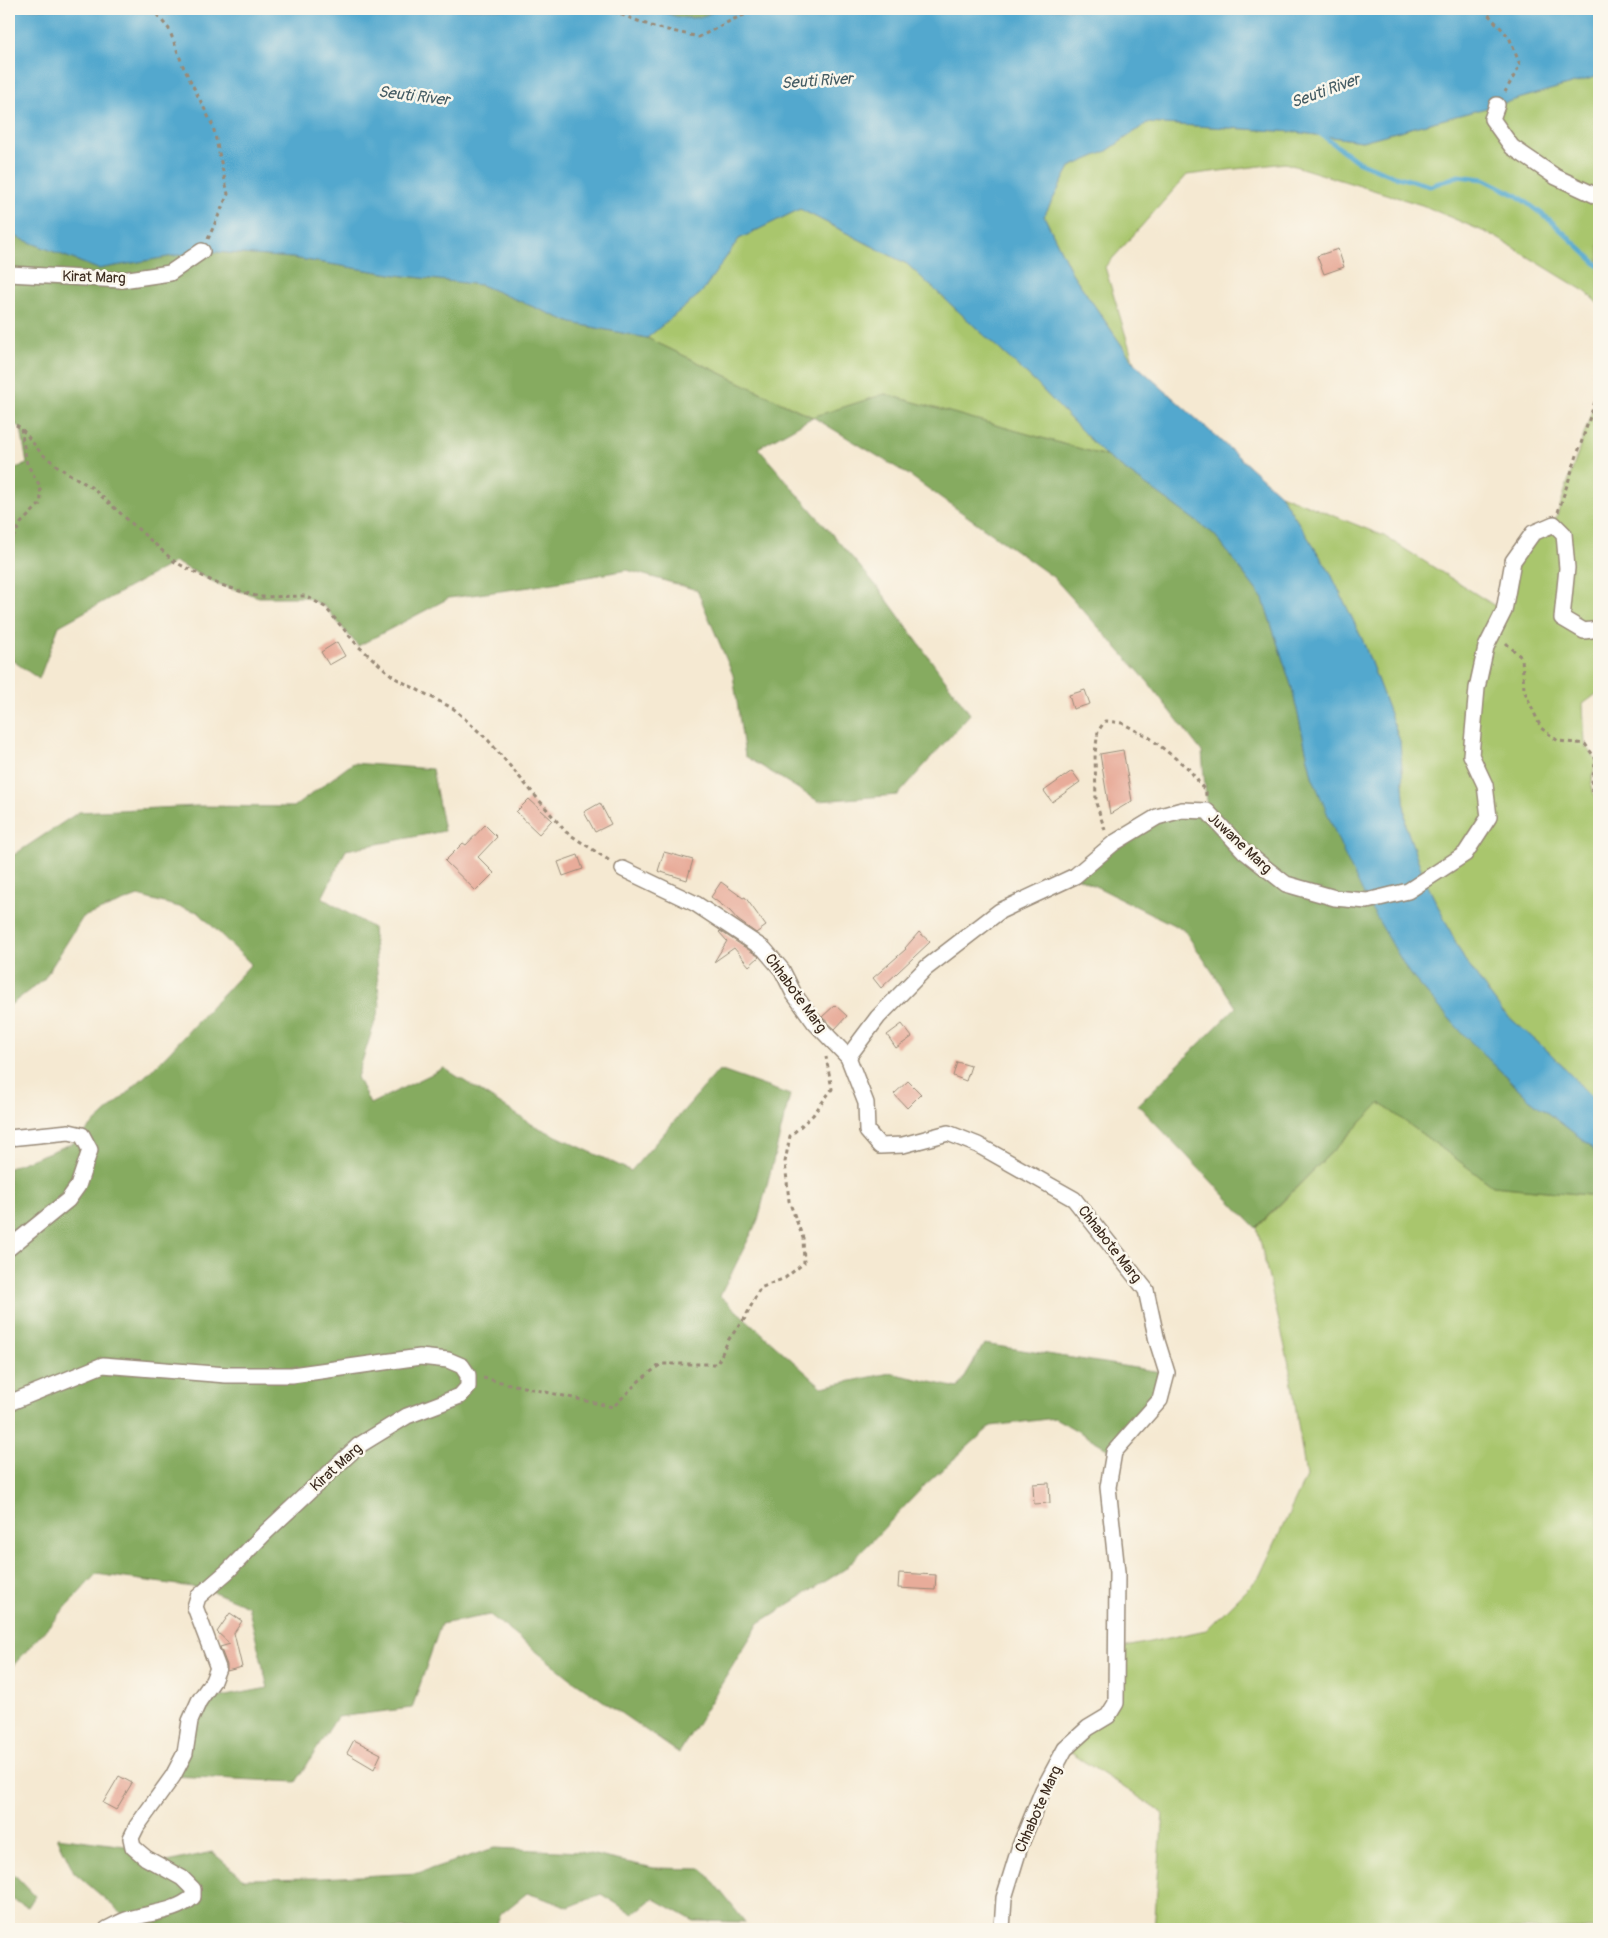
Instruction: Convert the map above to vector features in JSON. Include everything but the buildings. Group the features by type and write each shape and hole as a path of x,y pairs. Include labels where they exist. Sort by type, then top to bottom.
{"street":[{"path":"1497,105 1492,119 1512,147 1556,176 1599,197"},
{"name":"Kirat Marg","path":"9,274 122,280 170,273 202,252"},
{"path":"1554,524 1564,534 1567,568 1562,618 1584,631 1599,629"},
{"name":"Juwane Marg","path":"848,1057 878,1017 926,968 1000,911 1075,876 1114,844 1157,817 1182,810 1207,811 1244,851 1286,884 1335,898 1367,901 1408,891 1465,854 1489,817 1485,785 1471,755 1477,688 1486,647 1504,611 1513,561 1533,533 1554,524"},
{"name":"Chhabote Marg","path":"623,869 696,904 764,949 782,970 794,994 815,1023 848,1057 866,1103 866,1132 880,1146 903,1145 948,1132 978,1145 1074,1199 1146,1290 1157,1341 1167,1373 1160,1400 1114,1452 1108,1487 1117,1572 1116,1703 1108,1716 1088,1728 1065,1749 1042,1790 1020,1846 1004,1898 1002,1929"},
{"path":"9,1138 69,1132 82,1135 90,1150 78,1186 68,1200 9,1248"},
{"path":"9,1403 103,1365 226,1375 292,1375 420,1357 448,1360 462,1366 468,1375"},
{"name":"Kirat Marg","path":"107,1929 128,1919 159,1913 185,1904 193,1898 193,1889 182,1878 146,1858 133,1847 131,1838 137,1826 173,1776 181,1761 185,1753 190,1721 199,1701 213,1681 218,1668 195,1607 198,1597 228,1571 266,1532 358,1446 407,1416 460,1396 468,1387 468,1375"}],"path":[{"path":"152,9 169,29 183,66 213,126 226,184 228,194 202,252"},
{"path":"606,9 654,27 699,37 734,19 760,9"},
{"path":"1483,9 1509,37 1520,65 1497,105"},
{"path":"1554,524 1599,390"},
{"path":"9,421 21,428 41,453 91,487 175,562 218,584 259,597 306,596 325,607 358,646 395,678 454,709 488,740 566,832 623,869"},
{"path":"9,545 21,523 40,503 40,486 27,464 21,428"},
{"path":"1486,647 1506,642 1522,658 1524,690 1541,728 1558,741 1585,744 1596,759 1591,787 1599,804"},
{"path":"1114,844 1106,833 1096,803 1095,753 1098,731 1105,721 1122,723 1150,738 1189,769 1206,792 1207,811"},
{"path":"468,1375 613,1407 639,1381 661,1364 717,1364 729,1339 745,1318 760,1288 785,1278 804,1263 803,1238 789,1201 784,1162 790,1136 813,1114 832,1089 824,1051"}],"green space":[{"path":"657,9 718,9 703,16 688,18"},
{"path":"1599,76 1599,305 1586,292 1494,236 1422,205 1285,163 1187,175 1105,267 1134,363 1072,273 1044,216 1070,167 1107,151 1147,123 1294,132 1362,141"},
{"path":"800,209 907,264 1036,383 1106,456 885,394 813,417 647,338 701,293 739,239"},
{"path":"9,234 98,269 202,251 293,258 397,275 481,285 572,323 647,338 812,417 885,394 1106,456 1214,534 1263,599 1292,688 1312,776 1409,973 1465,1036 1529,1099 1590,1145 1599,1162 1599,1196 1493,1186 1380,1103 1256,1228 1138,1105 1236,1007 1184,930 1075,876 1157,817 1207,811 1202,752 1148,682 1053,577 909,475 813,417 758,448 880,590 970,714 898,795 818,801 745,756 733,675 697,590 627,570 530,587 449,598 358,646 325,607 306,597 259,597 218,584 175,562 59,626 39,679 9,658 9,470 27,464 21,428 9,421"},
{"path":"1599,390 1599,692 1583,704 1585,744 1596,759 1591,787 1599,804 1599,1105 1550,1053 1502,1011 1464,959 1425,880 1406,827 1400,741 1363,641 1330,572 1280,494 1384,536 1503,611 1513,561 1554,524"},
{"path":"353,763 432,769 444,831 346,850 322,898 373,928 380,1006 357,1077 370,1104 444,1068 533,1125 631,1171 719,1070 790,1095 758,1220 720,1296 822,1387 890,1373 958,1388 984,1344 1167,1373 1160,1400 1114,1452 1055,1418 991,1426 926,1484 845,1569 759,1623 679,1753 574,1681 490,1615 441,1624 412,1708 337,1717 296,1782 173,1776 199,1701 268,1688 248,1606 207,1589 96,1574 9,1670 9,1168 73,1143 158,1064 251,964 198,912 138,896 83,917 44,979 9,1006 9,858 79,812 197,806 294,807"},
{"path":"1380,1103 1493,1186 1599,1196 1599,1929 1154,1929 1163,1813 1065,1749 1108,1716 1117,1649 1206,1630 1259,1577 1306,1477 1289,1364 1257,1228"},
{"path":"57,1837 133,1847 163,1863 212,1852 244,1879 321,1878 418,1873 494,1848 580,1852 654,1868 703,1869 745,1922 694,1921 653,1898 633,1914 601,1894 569,1907 527,1893 501,1914 494,1929 107,1929 128,1919 74,1872"},
{"path":"9,1869 35,1896 28,1907 9,1898"}],"water":[{"name":"Seuti River","path":"9,9 657,9 680,17 695,18 718,9 1599,9 1599,76 1362,141 1294,132 1147,123 1107,151 1070,167 1044,216 1072,273 1134,363 1280,494 1330,572 1363,641 1400,741 1406,827 1425,880 1464,959 1502,1011 1550,1053 1599,1105 1599,1162 1590,1145 1529,1099 1465,1036 1409,973 1367,901 1344,854 1312,776 1292,688 1263,599 1214,534 1106,456 1036,383 907,264 800,209 739,239 701,293 647,338 572,323 481,285 397,275 293,258 202,251 98,269 9,234"}],"waterway":[{"path":"1318,132 1357,161 1391,175 1430,186 1458,176 1484,179 1518,196 1551,221 1599,266"}]}
